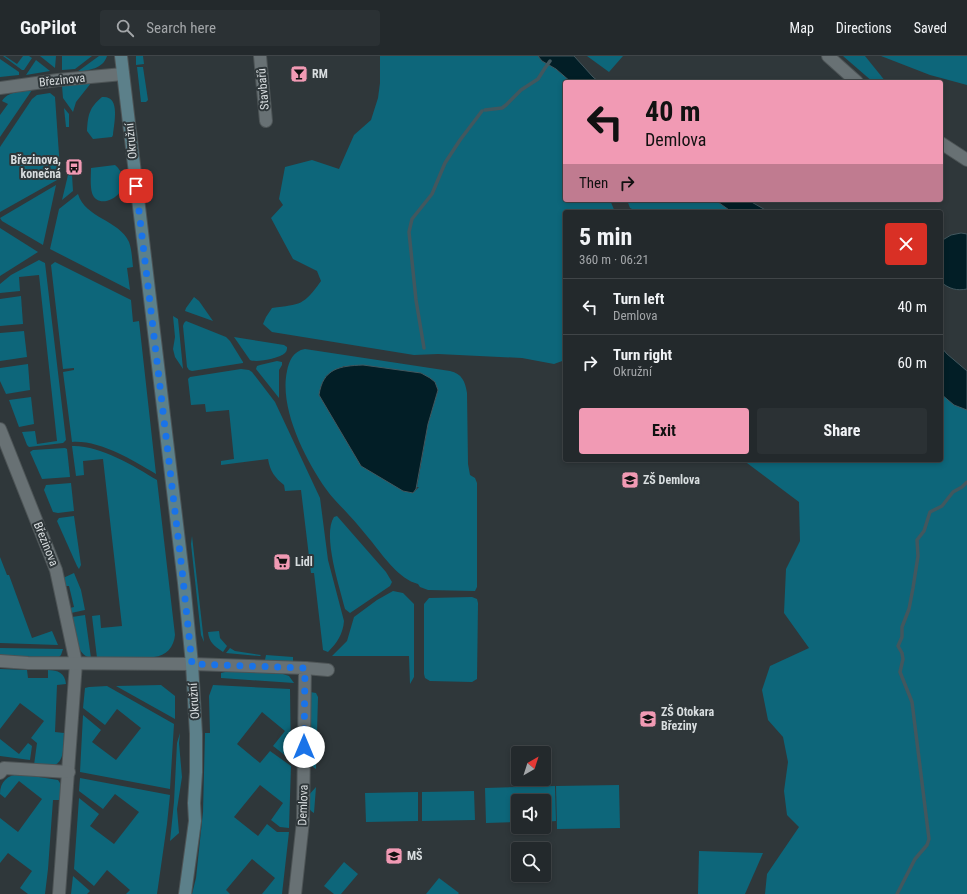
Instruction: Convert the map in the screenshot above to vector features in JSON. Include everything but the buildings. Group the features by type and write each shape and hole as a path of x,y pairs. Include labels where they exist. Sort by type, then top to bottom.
{"street":[{"name":"Okružní","path":"121,56 145,267 184,583 192,664 196,734 194,803 195,821 185,894"},
{"name":"Stavbařů","path":"260,56 266,121"},
{"path":"828,56 855,80"},
{"name":"Březinova","path":"0,88 58,80 123,74"},
{"path":"943,144 967,160"},
{"name":"Březinova","path":"0,429 56,570 76,663 59,894"},
{"path":"0,661 28,663 192,664 328,670"},
{"name":"Demlova","path":"295,894 303,821 305,668"},
{"path":"1,768 69,772"}],"shaded area":[{"path":"3,56 17,64 23,56 29,56 32,58 24,70 22,70"},
{"path":"40,56 56,56 55,68"},
{"path":"62,56 92,56 75,69 62,70"},
{"path":"99,56 107,56 102,64 95,68 77,72"},
{"path":"136,56 143,56 144,64 136,65"},
{"path":"380,56 538,56 542,61 556,69 569,80 563,80 563,202 611,202 614,210 563,210 563,361 554,364 522,358 438,354 414,355 272,332 263,324 272,308 289,306 301,302 310,295 321,281 317,271 293,259 271,218 283,205 279,199 285,167 312,160 339,169 354,135 371,120 378,98 380,83"},
{"path":"538,56 574,56 597,80 569,80 556,69 542,61"},
{"path":"587,56 623,56 609,72"},
{"path":"843,56 865,56 884,80 871,80"},
{"path":"881,56 967,56 967,85 930,75"},
{"path":"0,59 19,72 19,75 0,77"},
{"path":"36,60 50,71 26,75"},
{"path":"137,67 143,67 148,100 146,102 141,102"},
{"path":"91,83 76,102 73,112 63,98 62,86"},
{"path":"32,90 0,137 0,115 8,104 2,101 8,95"},
{"path":"50,93 55,97 60,169 57,180 0,212 0,147 32,99 37,95"},
{"path":"102,97 112,100 114,105 115,117 113,135 112,137 93,139 87,131 88,120 92,108"},
{"path":"64,108 69,114 69,127 66,127"},
{"path":"115,165 122,175 124,182 122,189 113,199 100,201 95,199 92,193 91,168"},
{"path":"68,175 72,175 73,191 62,200"},
{"path":"56,185 43,245 2,221 0,218"},
{"path":"78,194 88,209 118,229 129,242 133,267 127,268 130,290 50,249 59,209"},
{"path":"628,202 718,202 729,210 634,210 630,208"},
{"path":"718,202 752,202 766,210 729,210"},
{"path":"0,228 38,252 0,276"},
{"path":"961,233 967,234 967,289 953,289 943,283 943,240 951,235"},
{"path":"39,260 45,263 66,440 63,443 29,447 22,432 35,431 37,444 57,441 39,275 19,277 20,291 0,293 0,284 11,275"},
{"path":"55,262 131,300 133,322 139,321 156,474 116,452 94,444 72,442 63,372 74,370 74,368 63,369 51,265"},
{"path":"21,296 23,324 0,326 0,299"},
{"path":"194,297 199,301 213,321 185,311"},
{"path":"173,316 178,319 183,369 175,357 173,349 175,337"},
{"path":"186,321 226,337 243,363 192,371 189,370 187,367 183,326"},
{"path":"24,331 27,357 0,361 0,333"},
{"path":"234,337 284,345 287,347 287,350 278,357 253,361 250,360"},
{"path":"305,349 450,371 460,376 467,393 468,464 470,475 475,478 477,483 477,587 475,591 428,590 404,577 387,561 328,492 302,448 290,417 287,401 287,371 292,357 301,350","holes":["344,366 438,390 428,424 417,487 419,487 413,493 361,466 319,395 326,376"]},
{"path":"943,349 967,371 967,410 954,405 943,396"},
{"path":"277,361 282,362 279,370 279,398 256,369 257,366"},
{"path":"28,364 30,390 6,394 0,381 0,368"},
{"path":"363,365 421,373 435,382 438,390 428,424 416,489 413,493 403,491 361,466 319,395 324,379 334,370 347,366"},
{"path":"241,369 252,372 275,402 320,498 328,560 344,621 339,638 328,652 323,650 314,573 311,573 301,490 285,491 284,485 278,480 272,471 268,459 221,465 221,461 234,459 229,410 206,412 205,404 191,405 188,379 190,377"},
{"path":"943,396 967,410 967,894 765,894 767,874 799,827 787,815 784,791 788,762 783,737 768,720 762,690 770,666 809,648 784,613 786,569 800,541 799,502 746,462 943,462"},
{"path":"31,397 34,424 19,427 9,400"},
{"path":"72,446 94,449 116,457 157,480 175,635 171,647 162,655 154,657 97,658 92,616 100,615 101,628 122,626 103,459 83,461 84,475 76,476"},
{"path":"67,449 70,477 42,479 30,452 33,450"},
{"path":"71,483 74,511 58,513 53,512 44,490 46,485"},
{"path":"74,516 81,565 79,569 57,521 59,518"},
{"path":"337,516 386,572 392,582 390,586 350,613 345,609 331,548 331,525 334,517"},
{"path":"192,536 204,642 201,635 191,544"},
{"path":"0,557 7,575 9,575 32,638 52,631 58,645 0,643"},
{"path":"74,573 81,590 85,610 71,613 70,608 74,607 69,586 65,586 63,578"},
{"path":"393,591 403,593 414,604 414,677 410,684 409,656 332,656 347,641 354,617 377,600"},
{"path":"472,597 477,599 478,603 477,679 472,682 430,681 425,678 424,674 424,604 429,598"},
{"path":"85,615 91,658 86,656 79,647 72,617"},
{"path":"219,631 220,638 227,646 223,652 212,644 208,632"},
{"path":"0,648 63,649 58,658 5,657 0,654"},
{"path":"230,648 235,651 261,655 226,653"},
{"path":"266,655 293,657 293,662 265,660"},
{"path":"0,669 27,670 28,678 48,678 48,670 58,672 63,675 66,684 57,685 55,732 64,733 63,753 59,762 56,764 49,766 34,765 37,743 31,738 44,721 20,703 0,729"},
{"path":"229,671 283,674 289,676 294,683 221,678 221,673"},
{"path":"161,685 175,696 175,719 116,686"},
{"path":"213,685 290,689 291,760 273,746 285,731 262,712 237,744 260,763 270,751 291,766 289,828 280,827 271,820 283,803 260,785 234,817 258,836 267,824 277,832 289,832 282,894 262,894 275,878 252,859 226,890 230,894 192,894 196,878 203,812 205,733 210,733 209,696"},
{"path":"107,686 174,724 170,789 80,772 83,715 101,730 92,742 116,760 141,728 117,709 105,725 83,708 85,688"},
{"path":"310,692 316,693 318,697 316,769 313,767 309,759"},
{"path":"180,733 179,743 182,777 177,809 179,833 170,841 174,802 177,743"},
{"path":"0,739 19,754 28,743 32,746 30,760 0,756"},
{"path":"20,774 58,780 62,786 61,800 53,800 45,894 28,894 20,888 32,871 8,853 0,863 0,818 18,832 42,799 19,781 5,798 0,794 1,786 5,780 11,776"},
{"path":"80,778 170,795 157,894 126,894 130,890 107,870 94,886 74,869 79,798 99,814 90,826 114,844 139,812 115,794 103,809 79,791"},
{"path":"619,785 620,828 557,829 556,786"},
{"path":"555,786 556,821 551,821 551,794 511,794 511,822 486,823 485,788"},
{"path":"316,787 314,813 309,808 307,797"},
{"path":"474,791 475,820 422,821 422,792"},
{"path":"418,792 418,821 366,822 365,793"},
{"path":"699,851 763,853 745,894 698,894"},
{"path":"344,862 358,874 341,894 334,894 324,886"},
{"path":"73,876 90,891 87,894 71,894"},
{"path":"439,878 459,893 426,894"}],"waterway":[{"path":"485,110 502,108 506,105 521,90 538,79 550,61"},
{"path":"424,348 416,300 409,232 412,219 432,194 445,163 482,111"},
{"path":"897,894 915,859 927,845 929,839 912,702 900,672 903,659 902,653 898,646 902,637 902,627 909,609 913,588 918,556 917,540 924,531 930,512 942,506 953,492 967,482"}],"place":[{"name":"RM","path":"299,74"},
{"name":"Březinova, konečná","path":"74,167"},
{"name":"ZŠ Demlova","path":"630,480"},
{"name":"Lidl","path":"282,562"},
{"name":"ZŠ Otokara Březiny","path":"648,719"},
{"name":"MŠ","path":"394,856"}],"route":[{"path":"136,186 192,664 305,668 304,747"}]}
